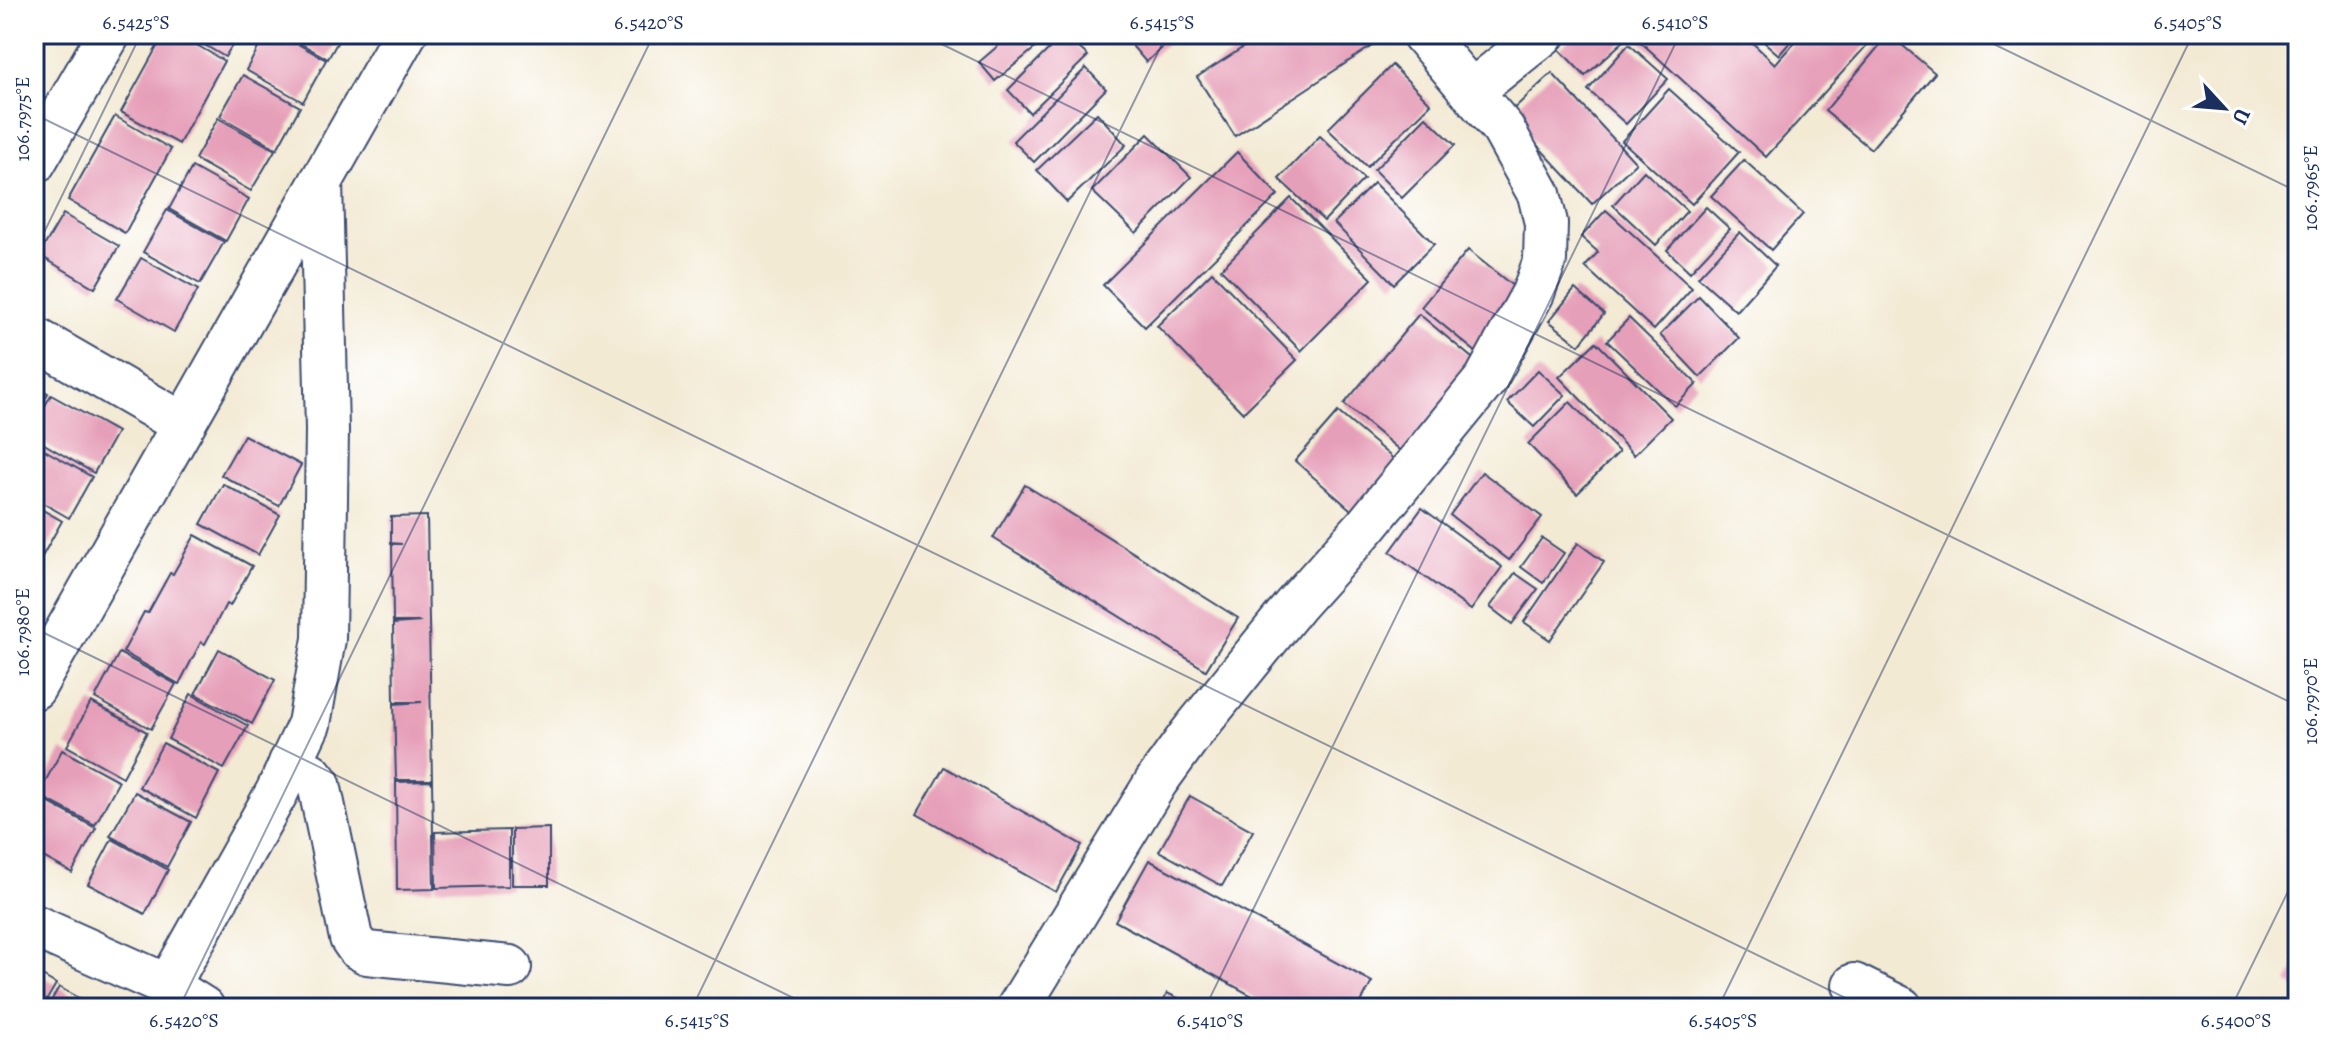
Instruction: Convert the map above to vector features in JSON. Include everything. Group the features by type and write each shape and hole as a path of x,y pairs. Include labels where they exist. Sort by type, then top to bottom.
{"street":[{"path":"34,163 109,34"},
{"path":"34,688 405,34"},
{"path":"1018,1008 1164,770 1295,605 1366,526 1486,379 1533,293 1545,260 1546,223 1539,194 1503,129 1423,34"},
{"path":"1472,91 1543,34"},
{"path":"34,926 185,997 309,724 324,639 327,430 321,182"},
{"path":"34,338 183,424"},
{"path":"290,763 311,774 319,784 351,938 358,948 367,953 510,967"},
{"path":"1854,985 1901,1008"}],"building":[{"path":"34,34 47,34 34,57"},
{"path":"164,34 178,34 224,61 179,144 121,112"},
{"path":"186,34 239,34 225,57"},
{"path":"266,34 280,34 326,60 303,102 246,70"},
{"path":"284,34 342,34 328,59"},
{"path":"1012,34 1021,34 1034,49 995,81 979,62"},
{"path":"1064,34 1088,56 1030,113 1008,90"},
{"path":"1122,34 1178,34 1146,62"},
{"path":"1264,34 1381,34 1384,38 1235,136 1197,77"},
{"path":"1575,34 1621,34 1626,39 1585,76 1559,49"},
{"path":"1632,34 1743,34 1775,64 1802,34 1877,34 1766,157"},
{"path":"1755,34 1797,34 1779,55"},
{"path":"1889,34 1935,73 1871,149 1825,111"},
{"path":"1629,44 1668,79 1626,124 1588,90"},
{"path":"1392,65 1431,104 1367,167 1328,129"},
{"path":"1086,68 1106,89 1034,162 1013,141"},
{"path":"1552,73 1636,163 1592,204 1508,114"},
{"path":"243,75 300,107 277,149 220,116"},
{"path":"1669,89 1739,152 1692,204 1622,141"},
{"path":"1097,113 1126,145 1067,202 1037,170"},
{"path":"115,116 171,149 125,233 68,200"},
{"path":"1426,117 1455,145 1402,198 1374,170"},
{"path":"218,118 275,150 251,191 195,159"},
{"path":"1148,134 1191,177 1136,233 1092,191"},
{"path":"1320,136 1364,179 1324,221 1279,179"},
{"path":"1237,152 1278,195 1145,327 1103,285"},
{"path":"1744,160 1803,214 1771,250 1711,196"},
{"path":"192,167 249,199 226,241 169,209"},
{"path":"1644,171 1687,211 1656,245 1613,205"},
{"path":"1374,183 1434,244 1394,284 1334,223"},
{"path":"1291,198 1372,279 1301,351 1221,269"},
{"path":"1706,207 1730,229 1690,272 1667,250"},
{"path":"167,210 224,242 200,284 143,252"},
{"path":"1606,210 1692,288 1654,330 1585,267 1598,252 1581,237"},
{"path":"63,214 119,246 95,288 39,255"},
{"path":"1740,232 1776,266 1736,311 1698,277"},
{"path":"1468,250 1524,295 1477,353 1421,307"},
{"path":"141,258 198,290 174,332 117,299"},
{"path":"1212,272 1297,360 1243,413 1157,326"},
{"path":"1575,289 1604,314 1579,345 1549,321"},
{"path":"1699,296 1739,338 1700,377 1660,335"},
{"path":"1419,314 1484,368 1409,458 1344,404"},
{"path":"1629,318 1697,384 1675,406 1607,341"},
{"path":"1596,342 1671,418 1634,455 1559,377"},
{"path":"1538,370 1565,395 1534,427 1507,402"},
{"path":"34,385 48,393 34,417"},
{"path":"51,395 117,432 94,473 34,438 34,425"},
{"path":"1570,402 1619,452 1577,494 1528,444"},
{"path":"1338,412 1402,466 1358,516 1295,461"},
{"path":"244,435 301,465 279,506 221,475"},
{"path":"34,444 92,477 69,518 34,498"},
{"path":"1482,472 1542,517 1509,560 1450,515"},
{"path":"223,484 280,515 258,555 201,524"},
{"path":"1025,485 1238,618 1206,670 993,538"},
{"path":"34,505 62,521 39,562 34,559"},
{"path":"1422,508 1502,567 1471,610 1390,552"},
{"path":"427,516 432,780 396,780 394,704 422,702 394,702 393,624 421,622 393,622 392,544 402,544 391,543 391,517"},
{"path":"195,535 252,566 230,606 226,604 205,644 201,642 179,684 123,652 144,612 148,613"},
{"path":"1542,538 1564,553 1543,583 1521,567"},
{"path":"1578,543 1604,562 1550,640 1524,622"},
{"path":"1515,573 1538,589 1512,624 1490,607"},
{"path":"219,649 275,680 252,724 195,694"},
{"path":"119,653 176,684 151,729 95,698"},
{"path":"191,694 248,726 224,769 168,739"},
{"path":"91,702 147,732 123,777 67,746"},
{"path":"163,743 219,773 196,818 139,787"},
{"path":"62,750 119,781 95,825 38,795"},
{"path":"944,767 1082,845 1056,892 917,814"},
{"path":"432,781 434,889 397,890 396,782"},
{"path":"135,792 191,822 167,867 110,836"},
{"path":"1190,796 1253,831 1222,886 1159,851"},
{"path":"40,798 96,828 72,873 34,852 34,809"},
{"path":"549,828 549,885 512,885 512,829"},
{"path":"509,830 509,886 436,888 435,832"},
{"path":"112,839 168,870 145,914 88,884"},
{"path":"1149,860 1372,982 1358,1008 1274,1008 1115,921"},
{"path":"2298,965 2298,990 2287,983"},
{"path":"34,971 56,984 42,1008 34,1008"},
{"path":"59,987 96,1008 47,1008"},
{"path":"1167,993 1198,1008 1160,1008"}]}
